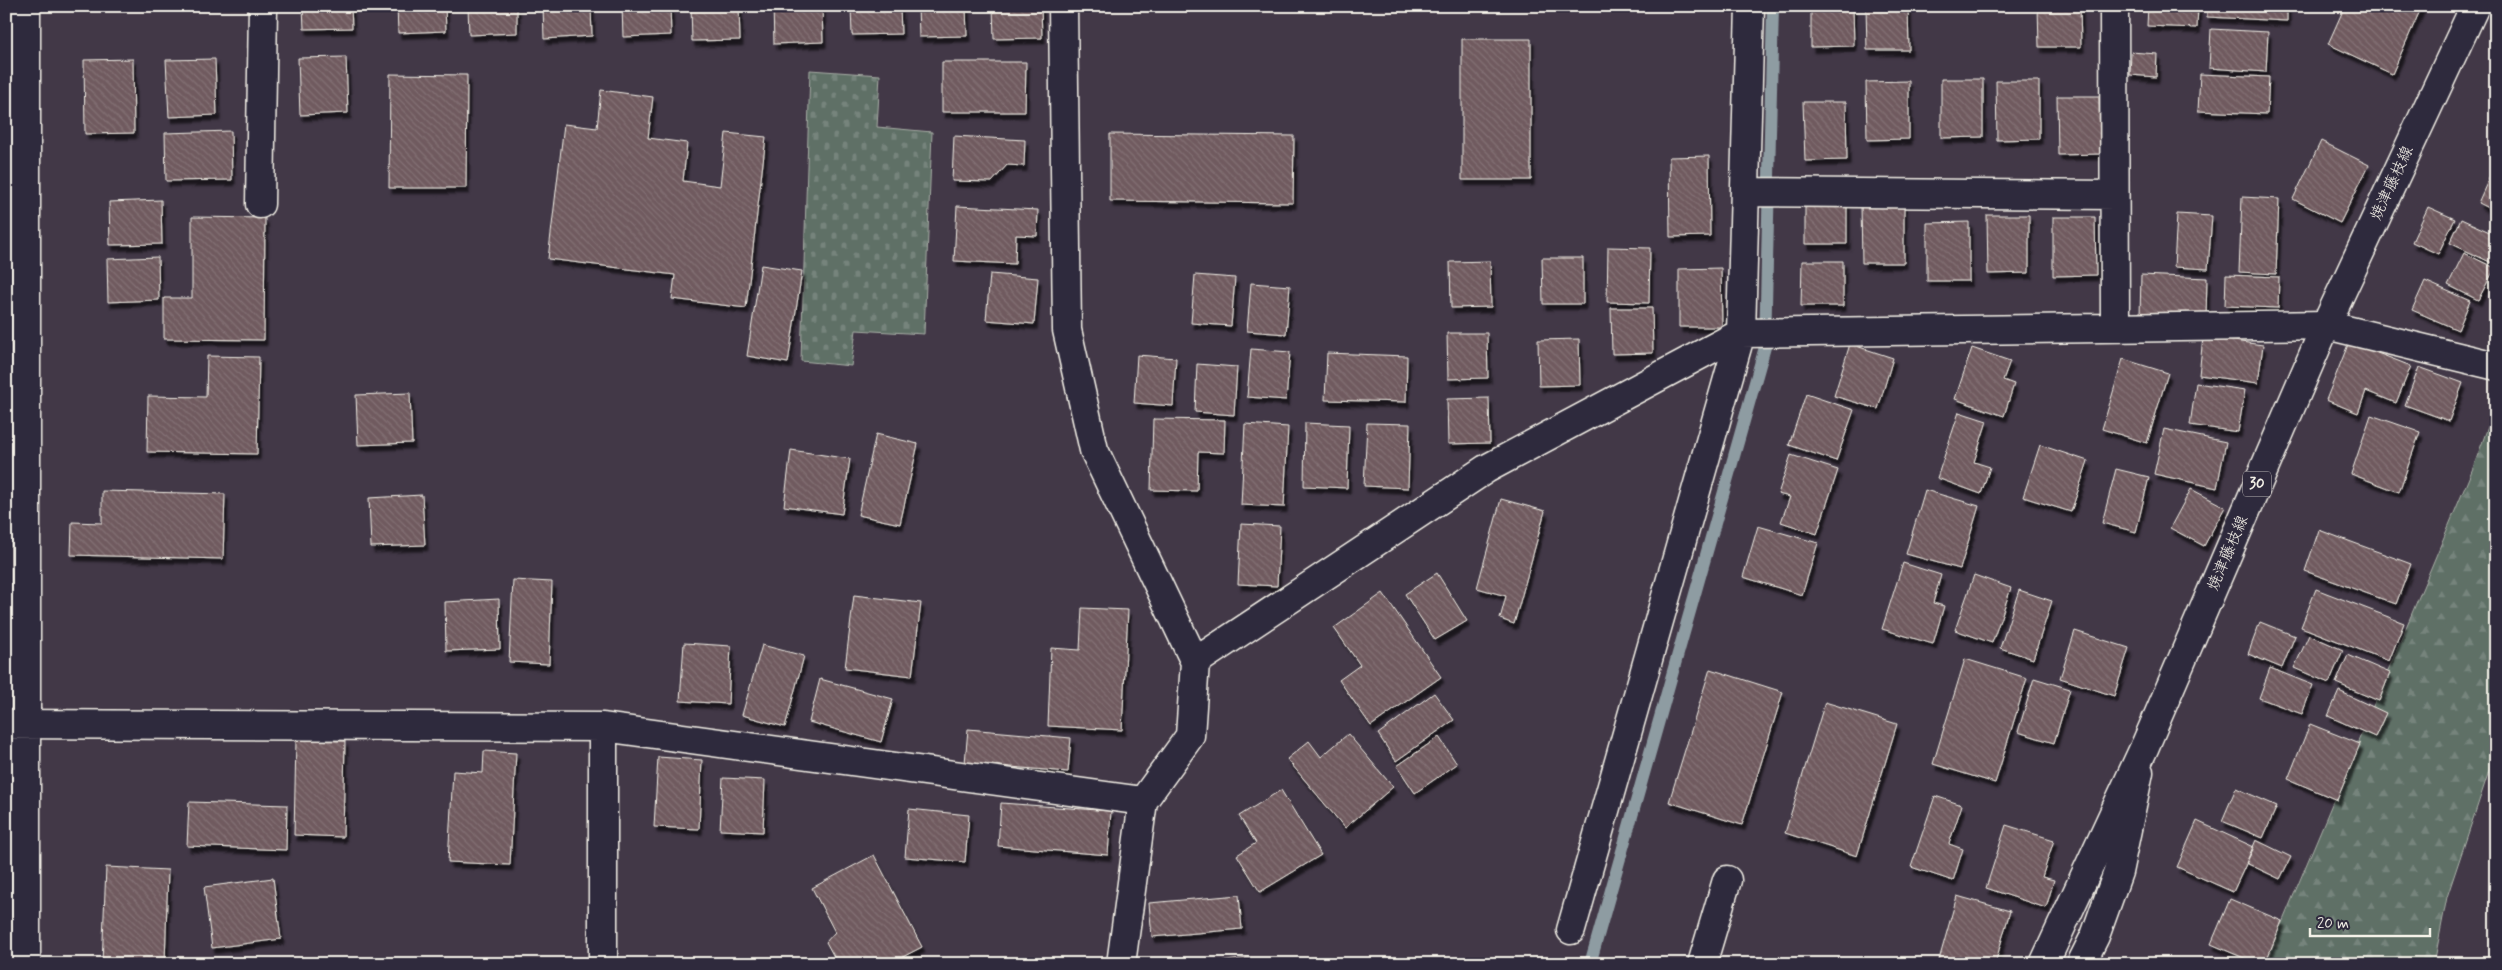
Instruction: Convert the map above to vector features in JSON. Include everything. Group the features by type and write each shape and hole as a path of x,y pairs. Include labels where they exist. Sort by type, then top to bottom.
{"street":[{"path":"26,6 16,724 26,964"},
{"path":"260,204 264,6"},
{"path":"1063,6 1067,330 1094,450 1195,662 1190,736 1143,801 1121,964"},
{"path":"1571,930 1741,333 1750,6"},
{"path":"2114,6 2115,328"},
{"name":"焼津藤枝線","path":"2044,964 2145,746 2326,325 2474,6"},
{"path":"1746,192 2114,196"},
{"path":"1195,662 1486,469 1741,333 2326,325 2496,366"},
{"path":"16,724 603,727 1143,801"},
{"path":"603,727 603,964"},
{"path":"2081,964 2095,936 2118,872 2145,746"},
{"path":"1702,964 1727,880"}],"green space":[{"path":"810,70 880,75 877,127 932,132 924,334 856,330 851,366 801,361"},
{"path":"2492,416 2496,418 2496,750 2447,897 2434,964 2268,964 2274,942 2473,468"}],"building":[{"path":"303,6 351,6 352,28 304,29"},
{"path":"397,6 445,6 446,31 398,33"},
{"path":"468,6 517,6 517,33 469,35"},
{"path":"543,6 591,6 592,36 544,39"},
{"path":"622,6 670,6 671,35 623,37"},
{"path":"691,6 739,6 740,40 692,41"},
{"path":"773,6 822,6 823,42 774,44"},
{"path":"851,6 900,6 901,34 852,35"},
{"path":"918,6 966,6 967,36 919,37"},
{"path":"993,6 1041,6 1042,38 994,39"},
{"path":"1811,6 1853,6 1854,46 1811,47"},
{"path":"1866,6 1908,6 1909,50 1867,50"},
{"path":"2038,6 2080,6 2081,47 2039,47"},
{"path":"2148,6 2198,6 2197,28 2147,26"},
{"path":"2207,6 2287,6 2287,21 2207,17"},
{"path":"2345,6 2422,6 2392,74 2328,44"},
{"path":"2211,29 2268,32 2266,72 2209,68"},
{"path":"1462,39 1531,39 1531,180 1462,180"},
{"path":"2131,52 2157,54 2156,77 2130,75"},
{"path":"346,57 348,113 300,115 298,58"},
{"path":"133,59 134,133 85,134 84,60"},
{"path":"215,59 217,115 169,117 166,60"},
{"path":"942,62 1026,62 1025,112 942,112"},
{"path":"390,74 467,75 466,188 389,188"},
{"path":"2200,74 2269,77 2267,114 2198,111"},
{"path":"1941,79 1983,79 1983,137 1941,138"},
{"path":"1909,81 1909,139 1867,140 1866,82"},
{"path":"1996,81 2039,81 2039,139 1997,140"},
{"path":"601,90 653,97 648,138 687,143 683,181 720,186 726,133 766,137 746,308 672,299 675,275 548,259 564,124 597,128"},
{"path":"2057,96 2099,96 2100,154 2058,155"},
{"path":"1803,102 1846,102 1847,160 1805,161"},
{"path":"231,131 232,180 166,181 165,133"},
{"path":"1110,134 1294,136 1293,203 1110,201"},
{"path":"954,136 1025,140 1024,166 1007,165 992,182 952,181"},
{"path":"2321,141 2369,165 2340,223 2293,199"},
{"path":"1709,156 1710,236 1670,237 1669,157"},
{"path":"2491,174 2496,176 2496,212 2478,203"},
{"path":"2242,197 2279,199 2276,274 2239,272"},
{"path":"1805,199 1847,199 1847,244 1805,244"},
{"path":"161,200 162,244 110,245 109,202"},
{"path":"1904,204 1904,263 1862,263 1861,205"},
{"path":"957,206 1038,210 1037,236 1016,235 1015,264 954,261"},
{"path":"2428,207 2455,219 2438,254 2412,242"},
{"path":"2177,214 2212,216 2208,269 2174,267"},
{"path":"1987,215 2029,215 2029,273 1988,274"},
{"path":"192,217 265,218 264,340 164,339 164,298 192,298"},
{"path":"2053,217 2095,217 2096,275 2053,276"},
{"path":"2461,219 2496,235 2494,264 2450,243"},
{"path":"1969,222 1969,281 1927,281 1927,223"},
{"path":"1608,247 1650,248 1649,303 1607,302"},
{"path":"2464,253 2495,268 2478,300 2448,285"},
{"path":"158,257 159,300 108,302 107,259"},
{"path":"1542,258 1583,258 1583,304 1543,304"},
{"path":"1490,261 1491,307 1451,308 1450,262"},
{"path":"1802,261 1843,261 1843,306 1801,306"},
{"path":"761,265 802,271 788,363 747,356"},
{"path":"1721,268 1722,327 1679,327 1679,269"},
{"path":"990,274 1038,278 1034,324 986,320"},
{"path":"1195,275 1235,278 1231,326 1191,323"},
{"path":"2141,275 2207,278 2206,318 2140,316"},
{"path":"2226,275 2279,277 2278,308 2225,306"},
{"path":"2425,281 2470,301 2458,330 2412,310"},
{"path":"1251,283 1290,286 1286,334 1247,331"},
{"path":"1611,308 1652,308 1653,353 1612,354"},
{"path":"1447,333 1487,333 1488,378 1448,379"},
{"path":"2203,337 2263,345 2258,383 2199,375"},
{"path":"1579,339 1580,385 1539,386 1538,340"},
{"path":"2349,342 2411,366 2396,403 2366,391 2358,413 2326,400"},
{"path":"1850,344 1893,358 1878,409 1834,396"},
{"path":"1972,348 2010,361 2003,380 2014,384 2004,416 1955,399"},
{"path":"1251,349 1290,352 1286,400 1247,397"},
{"path":"1327,353 1407,356 1406,402 1325,400"},
{"path":"1137,355 1176,358 1173,406 1134,403"},
{"path":"207,356 259,357 257,454 147,452 148,396 206,397"},
{"path":"2123,359 2168,373 2147,443 2102,429"},
{"path":"1197,364 1237,367 1234,415 1195,412"},
{"path":"2419,367 2463,383 2449,421 2405,405"},
{"path":"2196,383 2245,390 2238,432 2190,425"},
{"path":"410,393 412,443 358,445 356,395"},
{"path":"1806,394 1854,410 1836,461 1789,445"},
{"path":"1489,398 1490,443 1448,444 1447,399"},
{"path":"1959,412 1987,421 1974,462 1990,467 1981,494 1937,478"},
{"path":"2371,415 2420,432 2399,492 2351,474"},
{"path":"1153,419 1225,420 1224,453 1198,452 1197,491 1151,490"},
{"path":"1305,423 1349,425 1347,488 1304,486"},
{"path":"1367,423 1410,424 1408,488 1364,486"},
{"path":"1245,424 1288,427 1284,507 1241,505"},
{"path":"2164,429 2226,442 2217,488 2154,474"},
{"path":"876,434 918,444 900,524 858,515"},
{"path":"2040,445 2088,461 2071,512 2023,497"},
{"path":"791,450 850,459 842,514 784,506"},
{"path":"1791,455 1838,470 1817,534 1781,522 1790,497 1778,494"},
{"path":"2116,469 2149,477 2136,532 2102,523"},
{"path":"2191,489 2225,507 2204,546 2170,528"},
{"path":"1925,490 1979,506 1960,569 1906,554"},
{"path":"102,491 225,494 223,559 71,555 72,522 102,523"},
{"path":"422,495 425,545 371,547 369,498"},
{"path":"1501,499 1545,511 1514,624 1500,619 1506,596 1477,588"},
{"path":"1241,524 1280,526 1277,586 1238,584"},
{"path":"1758,526 1818,543 1802,595 1743,577"},
{"path":"2319,530 2411,564 2396,604 2305,571"},
{"path":"1903,563 1941,575 1933,603 1944,606 1933,644 1882,629"},
{"path":"1437,573 1467,621 1435,640 1405,594"},
{"path":"1974,575 2011,588 1992,643 1955,630"},
{"path":"513,580 552,582 549,664 509,662"},
{"path":"2316,589 2404,623 2389,661 2301,627"},
{"path":"2019,590 2052,601 2033,659 2000,648"},
{"path":"1383,593 1441,677 1371,726 1339,680 1360,665 1334,628"},
{"path":"854,595 921,603 912,676 845,668"},
{"path":"499,599 500,649 446,651 445,602"},
{"path":"1082,608 1128,610 1122,730 1048,726 1051,648 1080,650"},
{"path":"2260,622 2295,636 2282,668 2248,654"},
{"path":"2075,631 2129,648 2114,696 2060,678"},
{"path":"2309,635 2343,650 2329,683 2294,668"},
{"path":"684,643 731,646 728,704 680,701"},
{"path":"762,645 804,656 785,727 742,715"},
{"path":"2348,655 2390,673 2379,701 2336,683"},
{"path":"1965,659 2027,678 1995,783 1933,764"},
{"path":"2270,668 2313,685 2302,714 2259,698"},
{"path":"1710,669 1783,692 1742,825 1669,802"},
{"path":"2034,678 2070,689 2054,743 2018,732"},
{"path":"820,679 893,699 881,742 809,722"},
{"path":"2339,691 2386,713 2375,737 2328,716"},
{"path":"1434,693 1454,720 1396,761 1378,734"},
{"path":"1825,702 1897,724 1857,856 1785,833"},
{"path":"2310,724 2360,744 2337,800 2288,779"},
{"path":"968,729 1071,738 1068,772 965,763"},
{"path":"1348,734 1393,787 1345,828 1287,759 1309,741 1321,757"},
{"path":"1439,737 1457,764 1415,793 1397,766"},
{"path":"296,740 345,741 343,837 294,835"},
{"path":"484,751 516,753 510,865 448,862 453,771 483,773"},
{"path":"658,757 702,760 699,829 654,827"},
{"path":"723,778 765,780 763,832 720,830"},
{"path":"2236,788 2277,806 2263,838 2222,821"},
{"path":"1281,790 1321,855 1260,892 1237,855 1256,843 1239,816"},
{"path":"1935,796 1962,805 1949,844 1963,849 1953,881 1911,867"},
{"path":"189,802 287,805 286,850 187,846"},
{"path":"1001,803 1111,811 1108,855 998,846"},
{"path":"909,809 969,815 965,862 905,857"},
{"path":"2197,821 2254,847 2233,892 2177,867"},
{"path":"2006,825 2054,840 2042,877 2054,880 2046,908 1986,888"},
{"path":"2256,840 2291,857 2280,879 2246,863"},
{"path":"874,855 922,947 889,964 838,964 826,942 835,932 812,888"},
{"path":"106,867 168,870 165,964 102,964"},
{"path":"273,878 281,939 212,948 204,887"},
{"path":"1239,895 1242,929 1152,937 1149,903"},
{"path":"1957,896 2010,911 1995,964 1951,964 1939,960"},
{"path":"2230,899 2282,921 2265,964 2258,964 2211,944"},
{"path":"1249,958 1250,964 1203,964"}],"waterway":[{"path":"1590,964 1765,347 1773,6"}]}
